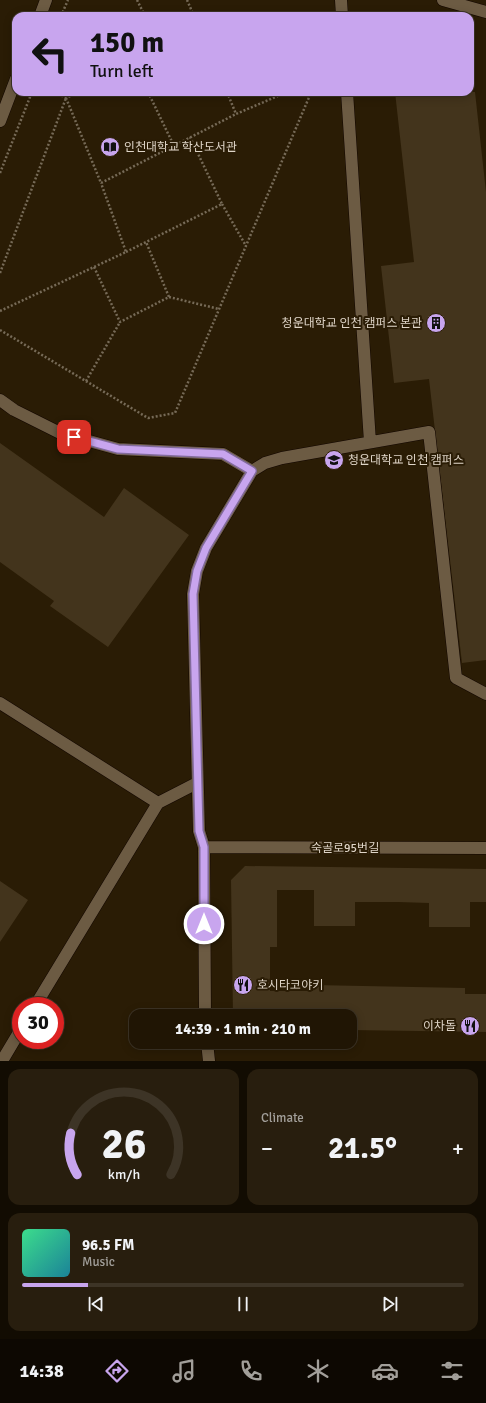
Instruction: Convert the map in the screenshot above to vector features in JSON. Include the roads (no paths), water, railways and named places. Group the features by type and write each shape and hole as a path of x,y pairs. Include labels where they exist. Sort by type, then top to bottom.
{"street":[{"path":"42,12 46,0"},
{"path":"341,0 342,12"},
{"path":"443,0 486,12"},
{"path":"0,121 12,90"},
{"path":"347,96 370,442"},
{"path":"0,400 14,410 60,433 118,449 223,454 252,471"},
{"path":"205,1009 204,847 199,831 197,783 194,588 197,571 206,548 252,471 265,463 276,460 429,432 456,678 486,694"},
{"path":"0,703 158,803"},
{"path":"40,997 158,803 197,783"},
{"name":"숙골로95번길","path":"204,847 486,848"},
{"path":"2,1061 12,1044"},
{"path":"208,1049 209,1061"}],"place":[{"name":"인천대학교 학산도서관","path":"110,147"},
{"name":"청운대학교 인천 캠퍼스 본관","path":"436,323"},
{"name":"청운대학교 인천 캠퍼스","path":"334,460"},
{"name":"호시타코야키","path":"243,985"},
{"name":"이차돌","path":"470,1026"}]}
